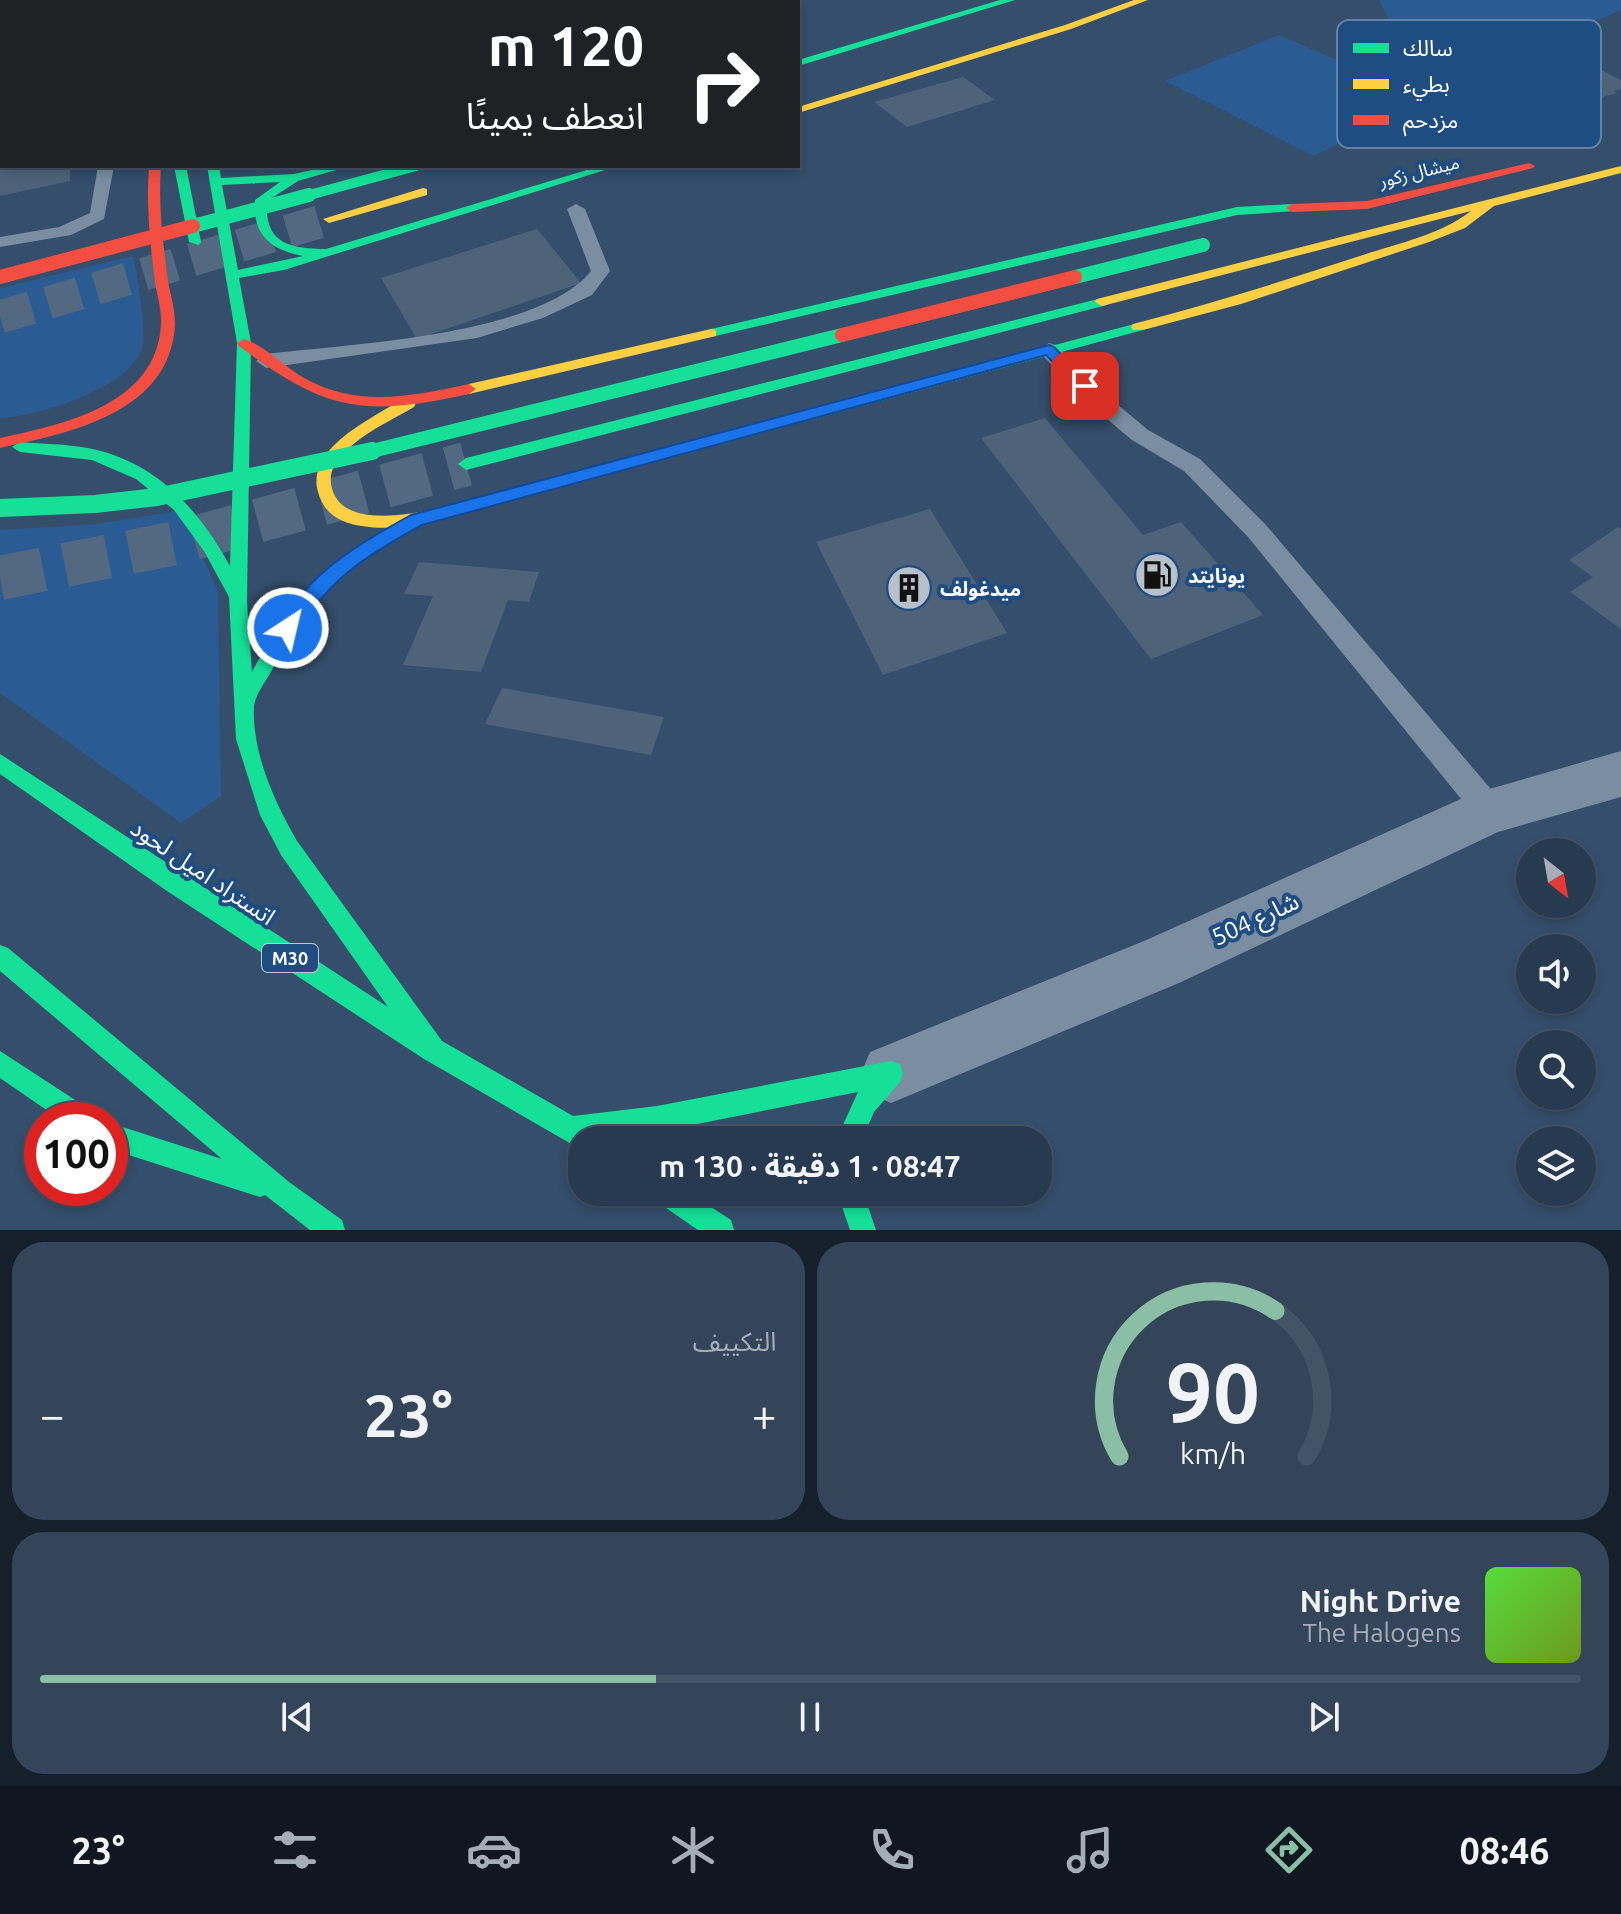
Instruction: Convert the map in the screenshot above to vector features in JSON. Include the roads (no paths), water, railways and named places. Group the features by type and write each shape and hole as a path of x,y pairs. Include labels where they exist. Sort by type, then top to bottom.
{"main road":[{"path":"800,43 956,0"},
{"path":"800,62 1010,0"},
{"path":"800,109 1027,40 1143,0"},
{"name":"ميشال زكور","path":"1367,205 1546,161"},
{"path":"0,444 96,415 141,388 161,363 168,326 152,200 155,168"},
{"path":"180,168 204,268 231,275 268,270 300,261 605,168"},
{"path":"336,168 294,178 214,174 244,343 238,602 246,739 270,815 289,848 433,1050"},
{"path":"0,277 409,168"},
{"path":"466,464 1621,169"},
{"path":"294,178 261,200 259,210 266,232 277,247 288,252 309,254 333,250"},
{"path":"329,219 443,186"},
{"path":"244,704 288,628 317,589 333,572 366,548 417,520 1236,301 1395,250 1461,225 1490,203"},
{"path":"1278,227 1367,205"},
{"path":"244,343 291,381 315,394 348,402 409,403 1237,211 1367,205"},
{"path":"0,508 95,504 157,497 304,468 1211,244"},
{"path":"239,321 242,308 255,290 300,261"},
{"path":"409,403 336,453 322,478 322,490 326,502 350,518 367,521 417,520"},
{"path":"0,444 92,454 142,473 174,497 202,529 226,571 238,602"},
{"name":"اتستراد اميل لحود","path":"0,763 175,883 433,1050 568,1128"},
{"path":"0,956 280,1191 332,1230"},
{"path":"0,1063 57,1102"},
{"path":"624,1126 891,1073"},
{"path":"854,1126 860,1108 876,1084 891,1073"},
{"path":"128,1142 280,1191"},
{"path":"686,1206 721,1230"},
{"path":"855,1206 863,1230"}],"street":[{"name":"شارع 504","path":"891,1073 1159,963 1490,811 1621,774"}],"lane":[{"path":"0,242 62,231 93,220 98,215 106,168"},
{"path":"266,361 470,334 536,314 585,291 601,271 576,209"},
{"path":"1049,350 1103,404 1140,435 1192,465 1257,531 1490,811"}],"tunnel":[{"path":"0,317 329,219"},
{"path":"0,578 176,543 466,464"}],"place":[{"name":"يونايتد","path":"1157,575"},
{"name":"ميدغولف","path":"909,588"}]}
